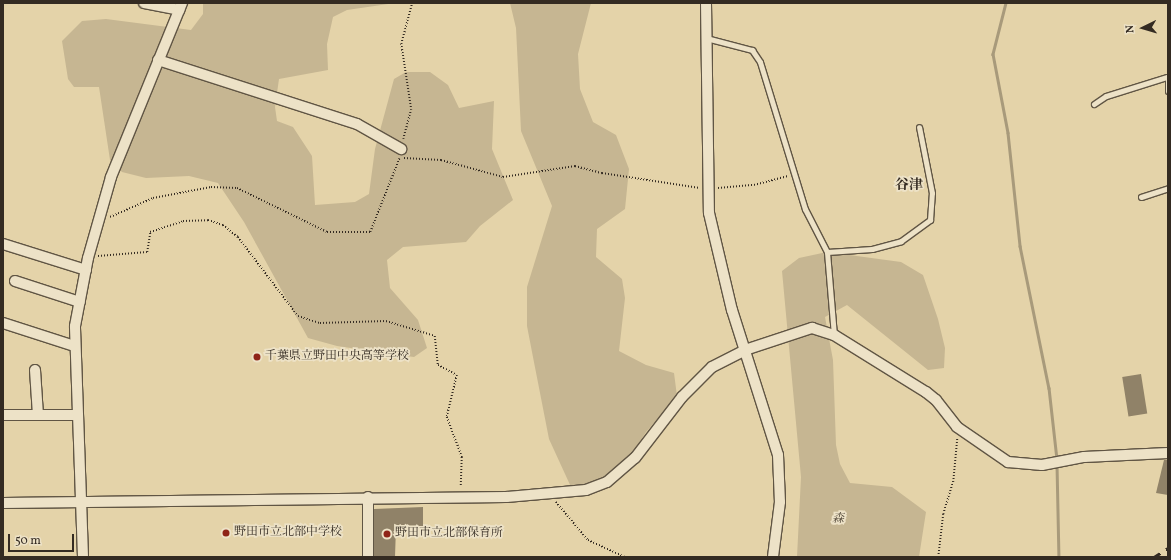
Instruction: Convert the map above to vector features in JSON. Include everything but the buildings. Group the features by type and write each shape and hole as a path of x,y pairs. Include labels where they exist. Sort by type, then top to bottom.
{"street":[{"path":"83,557 74,346 80,302 88,258 97,223 158,60 180,7 144,3"},
{"path":"706,3 706,189 720,270 778,455 780,502 773,557"},
{"path":"158,60 357,124 400,154"},
{"path":"3,244 86,270"},
{"path":"15,281 80,302"},
{"path":"3,323 74,346"},
{"path":"3,503 368,497 549,496 586,490 619,473 694,383 712,367 745,350 806,329 834,335 936,400 957,427 1008,462 1056,463 1168,453"},
{"path":"35,370 38,415"},
{"path":"3,415 77,415"},
{"path":"368,497 368,557"}],"lane":[{"path":"706,38 752,50 757,55 768,80 781,138 805,209 827,252 834,335"},
{"path":"1094,104 1106,96 1168,77 1168,91"},
{"path":"827,252 872,249 901,241 930,220 932,193 919,127"},
{"path":"1142,197 1168,188"}],"path":[{"path":"97,223 153,198 211,186 237,188 327,232 370,232 400,154 411,110 401,44 412,3"},
{"path":"400,154 442,160 503,177 575,166 602,173 706,189 754,186 794,174"},
{"path":"88,258 147,252 150,232 183,221 208,220 223,225 238,237 298,316 320,322 386,321 435,336 438,365 454,370 458,380 447,417 462,457 459,497"},
{"path":"938,557 943,514 953,482 957,427"},
{"path":"549,496 588,540 625,557"}],"green space":[{"path":"203,3 395,3 347,10 333,17 327,44 328,70 279,79 275,107 277,121 293,127 312,156 315,205 355,202 369,194 375,149 394,79 406,72 430,72 448,85 459,108 494,101 492,149 513,200 480,226 466,242 403,247 387,260 390,288 418,320 427,348 414,357 337,346 308,338 244,222 218,183 189,176 146,178 122,172 110,160 99,87 74,87 68,79 62,41 82,21 106,19 191,30 203,14"},
{"path":"510,3 591,3 578,54 580,89 593,122 616,135 629,169 625,209 597,229 596,257 622,279 625,298 619,351 646,365 674,373 677,396 646,432 616,478 604,486 571,487 549,439 532,352 527,326 527,287 552,206 521,131 516,28"},
{"name":"森","path":"827,252 901,262 923,275 938,319 945,348 944,368 928,370 847,305 825,317 833,360 836,445 840,464 850,483 892,487 926,512 919,557 797,557 801,477 782,271 799,258"}],"waterway":[{"path":"1006,3 993,54 1008,133 1020,246 1049,388 1057,459"},
{"path":"1057,464 1059,557"}],"railway":[{"path":"1154,557 1168,548"}],"place":[{"name":"千葉県立野田中央高等学校","path":"257,357"},
{"name":"野田市立北部中学校","path":"226,533"},
{"name":"野田市立北部保育所","path":"387,534"}],"district":[{"name":"谷津","path":"909,186"}]}
